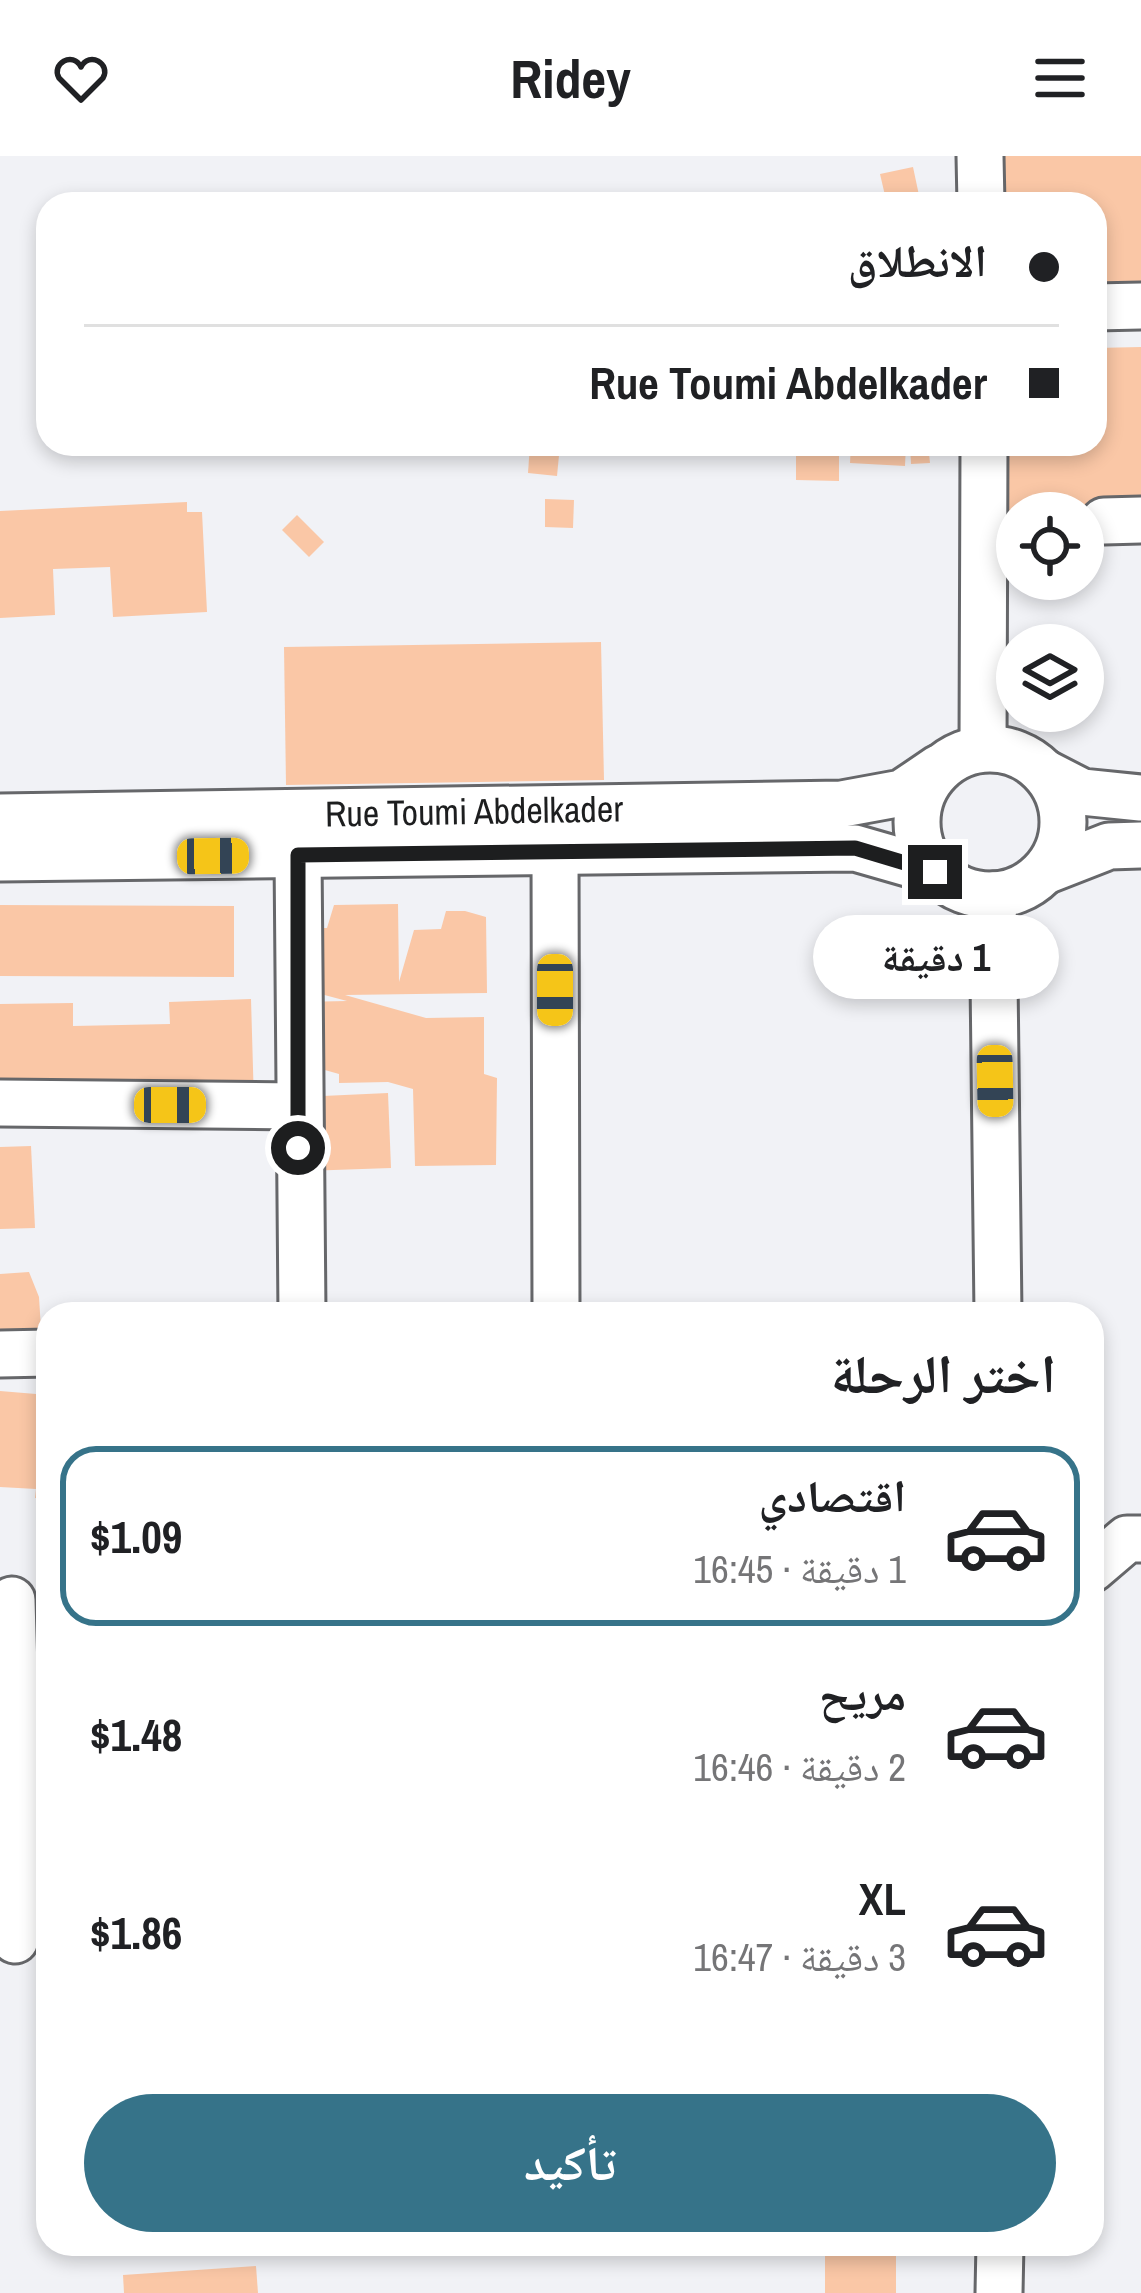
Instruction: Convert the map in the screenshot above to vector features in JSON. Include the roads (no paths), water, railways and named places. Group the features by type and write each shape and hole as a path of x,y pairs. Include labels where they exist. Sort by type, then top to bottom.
{"street":[{"path":"980,156 981,192"},
{"path":"1107,307 1141,306"},
{"path":"983,748 984,456"},
{"path":"1141,798 1082,792 1009,750 983,748 939,768 923,788 916,813 921,850 935,872 956,887 993,895 1025,886 1045,871 1108,846 1141,845"},
{"name":"Rue Toumi Abdelkader","path":"0,817 842,804 902,793 939,768"},
{"path":"1045,773 1058,795 1064,820 1059,848 1045,871"},
{"name":"Rue Toumi Abdelkader","path":"0,858 855,848 935,872"},
{"path":"555,852 556,1302"},
{"path":"298,855 302,1302"},
{"path":"993,895 998,1302"},
{"path":"0,1103 297,1106"},
{"path":"0,1354 36,1353"},
{"path":"1104,1558 1127,1539 1141,1539"},
{"path":"8,1950 20,1879 20,1601"},
{"path":"8,1950 36,1916"},
{"path":"999,2293 1000,2256"}]}
